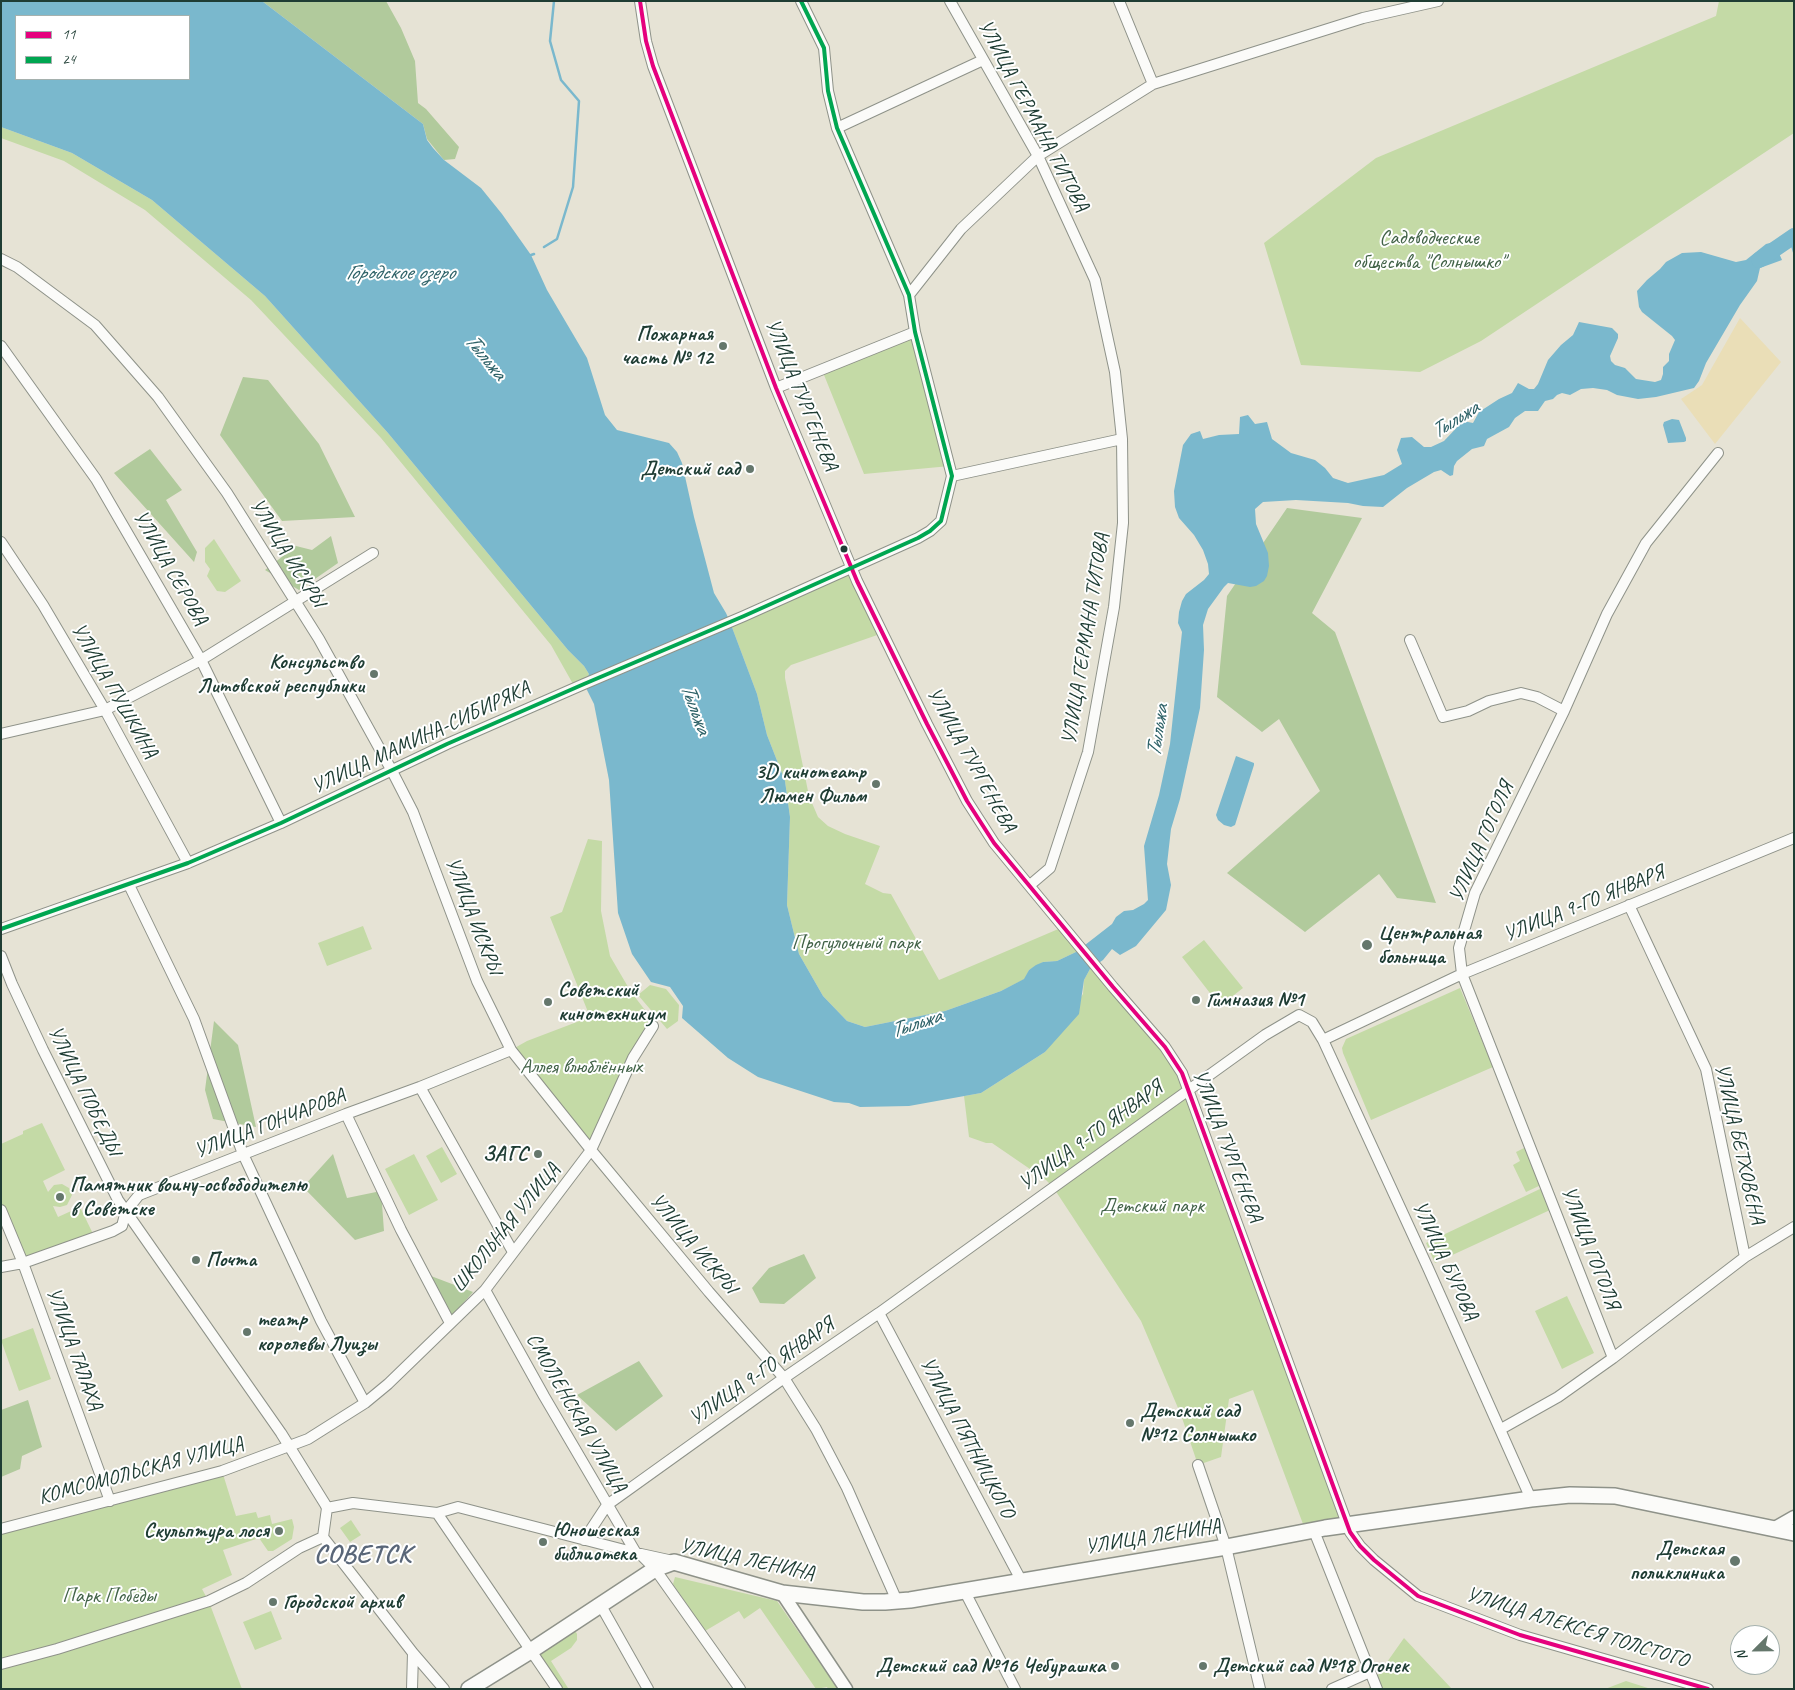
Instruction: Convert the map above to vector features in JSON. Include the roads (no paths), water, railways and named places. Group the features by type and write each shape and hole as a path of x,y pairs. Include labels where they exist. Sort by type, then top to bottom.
{"main road":[{"name":"УЛИЦА ЛЕНИНА","path":"655,1568 674,1562 782,1593 863,1602 897,1601 1226,1547 1346,1525 1570,1495 1615,1496 1794,1533"},
{"path":"469,1689 532,1650 655,1568"}],"street":[{"name":"УЛИЦА ТУРГЕНЕВА","path":"640,1 646,41 653,66 776,388 851,567 927,724 967,801 994,843 1104,976 1165,1046 1182,1073 1346,1525"},
{"path":"801,1 824,48 828,91 837,128 909,295 915,332 952,476 1122,438"},
{"name":"УЛИЦА ГЕРМАНА ТИТОВА","path":"950,1 1038,156 1095,280 1115,372 1122,438 1123,523 1114,607 1088,752 1050,868 1030,886"},
{"path":"1119,1 1153,84"},
{"path":"909,295 961,229 1038,156 1153,84 1364,18 1438,1"},
{"path":"837,128 983,60"},
{"name":"УЛИЦА ИСКРЫ","path":"1,259 17,267 95,325 158,397 227,493 296,601 392,771 413,812 477,980 511,1050 708,1292 784,1378 816,1429 847,1488 897,1601"},
{"path":"776,388 915,332"},
{"name":"УЛИЦА СЕРОВА","path":"1,346 96,479 201,660 281,823"},
{"name":"УЛИЦА ГОГОЛЯ","path":"1613,1358 1462,974 1459,948 1475,893 1564,711 1607,614 1639,554 1654,532 1718,453"},
{"name":"УЛИЦА МАМИНА-СИБИРЯКА","path":"1,929 188,863 281,823 447,744 744,616 930,532 941,521 952,476"},
{"name":"УЛИЦА ПУШКИНА","path":"1,542 43,605 105,710 188,863"},
{"path":"1,734 105,710 201,660 373,553"},
{"path":"1410,640 1443,717 1468,711 1489,701 1521,693 1537,697 1564,711"},
{"name":"УЛИЦА 9-ГО ЯНВАРЯ","path":"607,1505 784,1378 879,1313 1264,1035 1299,1015 1312,1022 1323,1040 1462,974 1794,838"},
{"path":"129,885 194,1019 243,1154 321,1320 365,1403"},
{"name":"УЛИЦА БЕТХОВЕНА","path":"1629,905 1706,1069 1744,1257"},
{"name":"УЛИЦА ПОБЕДЫ","path":"1,956 43,1050 118,1200 289,1446 327,1508"},
{"name":"ШКОЛЬНАЯ УЛИЦА","path":"289,1446 308,1439 365,1403 388,1384 485,1290 591,1150 633,1058 653,1026"},
{"name":"УЛИЦА БУРОВА","path":"1323,1040 1501,1429 1531,1499"},
{"name":"УЛИЦА ГОНЧАРОВА","path":"1,1267 23,1263 113,1231 122,1226 126,1211 139,1196 511,1050"},
{"path":"420,1087 513,1252"},
{"path":"346,1114 401,1230 450,1323"},
{"name":"УЛИЦА ТАЛАХА","path":"1,1210 23,1263 110,1501"},
{"path":"1501,1429 1558,1397 1613,1358 1744,1257 1793,1228"},
{"name":"СМОЛЕНСКАЯ УЛИЦА","path":"485,1290 607,1505 638,1554"},
{"name":"УЛИЦА ПЯТНИЦКОГО","path":"879,1313 1021,1580"},
{"name":"КОМСОМОЛЬСКАЯ УЛИЦА","path":"1,1529 222,1471 289,1446"},
{"path":"1198,1465 1226,1547 1260,1689"},
{"name":"УЛИЦА ЛЕНИНА","path":"327,1508 353,1503 437,1513 458,1507 638,1554 655,1568"},
{"path":"584,1540 607,1505"},
{"path":"327,1508 323,1537 413,1653 444,1689"},
{"path":"437,1513 557,1689"},
{"path":"1773,1529 1794,1517"},
{"name":"УЛИЦА АЛЕКСЕЯ ТОЛСТОГО","path":"1346,1525 1367,1553 1418,1596 1520,1635 1708,1689"},
{"path":"1314,1531 1377,1689"},
{"path":"1,1664 57,1649 208,1602 246,1583 300,1548 323,1537"},
{"path":"638,1554 674,1562"},
{"path":"655,1568 740,1689"},
{"path":"964,1590 1015,1689"},
{"path":"782,1593 846,1689"},
{"path":"600,1604 648,1689"},
{"path":"412,1689 413,1653"},
{"path":"1332,1689 1370,1672"}],"water":[{"name":"Городское озеро","path":"1,1 262,1 423,124 427,140 433,148 444,160 481,188 531,255 547,290 587,358 605,415 617,430 669,443 677,452 682,463 714,593 730,622 757,694 767,735 785,781 790,817 787,905 799,954 823,996 847,1021 865,1027 945,1011 1001,991 1024,979 1029,970 1036,965 1043,962 1057,961 1076,952 1112,924 1116,917 1124,911 1133,910 1148,900 1144,846 1159,795 1170,744 1182,632 1178,623 1179,612 1186,594 1209,574 1203,550 1194,535 1179,518 1175,507 1174,491 1183,445 1191,434 1200,431 1203,439 1219,435 1239,434 1240,417 1248,415 1255,424 1267,422 1272,439 1291,453 1315,460 1333,478 1348,483 1384,475 1402,464 1397,450 1401,438 1412,437 1424,447 1431,447 1444,441 1463,421 1473,423 1479,412 1512,393 1518,383 1529,389 1534,389 1548,360 1573,335 1579,322 1612,328 1618,334 1610,356 1611,361 1615,365 1625,368 1636,379 1655,382 1661,380 1663,367 1669,361 1669,354 1675,340 1642,312 1639,307 1637,291 1666,262 1682,253 1701,252 1736,262 1746,260 1766,244 1774,242 1782,260 1760,268 1757,281 1740,305 1706,363 1694,388 1656,397 1638,399 1593,388 1581,389 1570,395 1562,393 1553,399 1545,401 1538,411 1525,411 1515,418 1509,427 1487,439 1484,446 1472,449 1457,461 1454,466 1453,475 1450,476 1441,470 1434,472 1407,488 1383,507 1296,500 1263,502 1255,509 1256,524 1268,553 1269,566 1267,576 1264,581 1256,586 1250,587 1228,583 1208,609 1203,625 1204,650 1200,708 1180,799 1171,829 1167,864 1171,885 1166,910 1136,946 1120,955 1112,949 1103,960 1090,969 1084,980 1079,1014 1045,1052 981,1093 909,1106 860,1107 849,1103 834,1102 758,1077 728,1058 682,1018 683,1006 670,987 651,982 632,954 618,913 609,780 594,704 584,684 589,674 584,666 568,650 388,433 265,296 152,200 72,153 1,127"},
{"path":"1672,419 1679,420 1686,441 1668,443 1663,425 1664,422"},
{"path":"1236,756 1254,763 1254,765 1235,825 1231,827 1224,825 1218,820 1216,815"}],"waterway":[{"path":"544,247 557,239 573,187 579,101 561,80 550,41 554,1"},
{"name":"Тыльжа","path":"1759,260 1794,236"},
{"path":"1790,238 1794,252"}],"place":[{"name":"Пожарная часть № 12","path":"723,346"},
{"name":"Детский сад","path":"750,469"},
{"name":"Консульство Литовской республики","path":"374,674"},
{"name":"3D кинотеатр Люмен Фильм","path":"876,784"},
{"name":"Центральная больница","path":"1367,945"},
{"name":"Гимназия №1","path":"1196,1000"},
{"name":"Советский кинотехникум","path":"548,1002"},
{"name":"ЗАГС","path":"538,1154"},
{"name":"Памятник воину-освободителю в Советске","path":"60,1197"},
{"name":"Почта","path":"196,1260"},
{"name":"театр королевы Луизы","path":"247,1332"},
{"name":"Детский сад №12 Солнышко","path":"1130,1423"},
{"name":"Скульптура лося","path":"279,1531"},
{"name":"Юношеская библиотека","path":"543,1542"},
{"name":"Детская поликлиника","path":"1735,1561"},
{"name":"Городской архив","path":"273,1602"},
{"name":"Детский сад №16 Чебурашка","path":"1115,1666"},
{"name":"Детский сад №18 Огонек","path":"1203,1666"}],"district":[{"name":"СОВЕТСК","path":"363,1555"}],"park label":[{"name":"Садоводческие общества \"Солнышко\"","path":"1429,250"},
{"name":"Прогулочный парк","path":"856,943"},
{"name":"Аллея влюблённых","path":"581,1067"},
{"name":"Детский парк","path":"1152,1206"},
{"name":"Парк Победы","path":"109,1596"}]}
